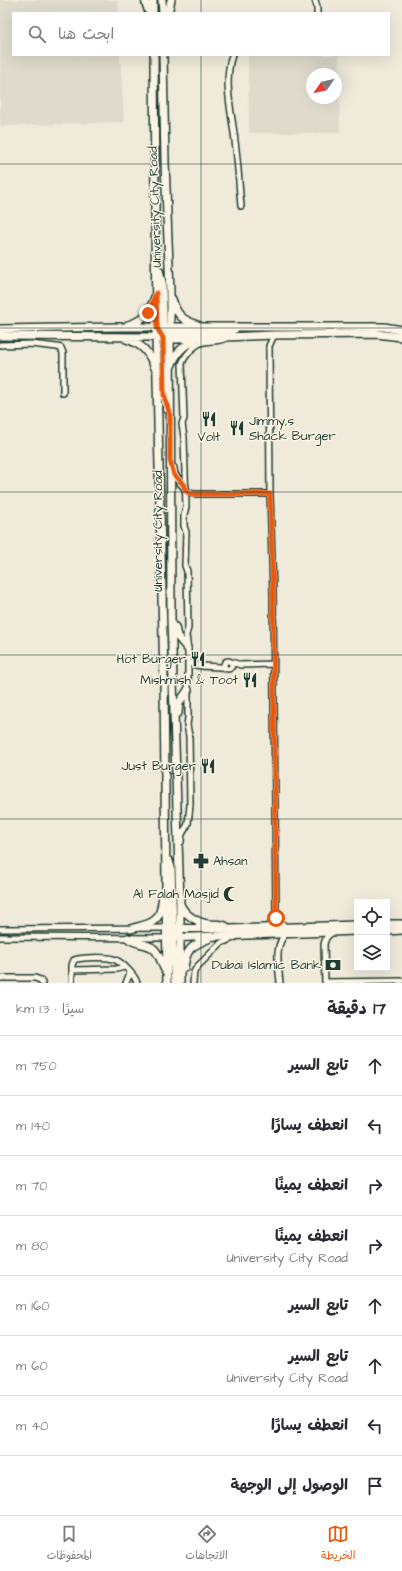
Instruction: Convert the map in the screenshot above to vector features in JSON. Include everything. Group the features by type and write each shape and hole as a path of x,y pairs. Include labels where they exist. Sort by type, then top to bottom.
{"main road":[{"path":"145,0 149,12"},
{"path":"153,0 153,12"},
{"path":"162,0 163,12"},
{"path":"168,12 171,0"},
{"name":"University City Road","path":"154,56 157,266 156,293 170,368 171,618 180,903 173,929"},
{"name":"University City Road","path":"163,56 165,170 170,292 157,372 167,858 166,892 173,929 179,982"},
{"path":"157,266 162,282 164,395 170,415"},
{"path":"170,292 175,310 179,316 188,322 205,328"},
{"path":"120,327 137,322 145,317 150,309 156,293"},
{"path":"0,329 120,327 198,338 376,334 402,337"},
{"path":"0,336 118,337 205,328 384,328 402,330"},
{"path":"164,333 224,333 231,332 236,328"},
{"path":"118,337 137,343 144,348 150,355 157,372"},
{"path":"170,368 177,353 198,338"},
{"path":"170,460 174,475 185,489"},
{"path":"171,618 176,634 188,648"},
{"path":"174,722 178,715 179,703 188,690"},
{"path":"167,858 171,868 173,938 241,935 269,931 354,925"},
{"path":"131,928 148,924 156,920 166,892"},
{"path":"180,903 187,914 201,922 208,924 221,924 231,929"},
{"path":"390,924 402,924"},
{"path":"173,929 231,929 269,931"},
{"path":"286,930 316,933 354,931"},
{"path":"390,931 402,930"},
{"path":"179,982 183,974 185,959 188,951 195,944 212,936"},
{"path":"128,938 134,942 153,948 159,955 163,968 167,973"},
{"name":"University City Road","path":"167,983 167,973 173,938"}],"street":[{"path":"314,0 317,7 317,12"},
{"path":"232,56 229,73 229,94 236,144 241,206"},
{"path":"260,336 268,346"},
{"path":"274,336 268,346 273,593 276,915 269,931 279,944"},
{"path":"178,856 181,850 182,834 188,822 190,804 189,738 187,727 187,571 185,566 185,555 187,550 186,532 184,526 184,515 186,509 184,437 182,426 184,418 182,364 186,356 201,342 222,340 227,338"},
{"path":"0,345 31,344 61,348 64,353 63,392"},
{"path":"185,489 189,493 195,494 270,494"},
{"path":"185,500 195,494"},
{"path":"188,661 192,664 198,665 225,666 229,670 232,665 273,664"},
{"path":"188,671 198,665"},
{"path":"276,915 286,930 279,944 280,983"},
{"path":"0,929 173,929"},
{"path":"332,932 326,938 324,944 325,982 402,981"},
{"path":"316,933 320,936 324,944"},
{"path":"194,983 193,974 197,967 222,943 241,935"},
{"path":"0,937 173,938"},
{"path":"72,983 73,961 78,959 112,959 124,967 136,979 137,983"},
{"path":"72,970 118,969 124,967"},
{"path":"126,983 130,973"},
{"path":"0,978 35,978 40,980 42,983"}],"shaded area":[{"path":"0,0 118,0 118,12 12,12 12,56 120,56 124,122 0,126"},
{"path":"248,56 339,56 339,68 306,68 306,104 340,104 340,133 249,133"}],"place":[{"name":"Volt","path":"209,419"},
{"name":"Jimmy,s Shack Burger","path":"237,428"},
{"name":"Hot Burger","path":"198,659"},
{"name":"Mishmish & Toot","path":"250,680"},
{"name":"Just Burger","path":"208,766"},
{"name":"Ahsan","path":"201,861"},
{"name":"Al Falah Masjid","path":"231,894"},
{"name":"Dubai Islamic Bank","path":"333,965"}],"route":[{"path":"148,313 156,293 157,328 161,332 164,345 164,395 170,415 170,460 176,477 183,484 185,490 191,494 270,494 273,593 276,918"}]}
